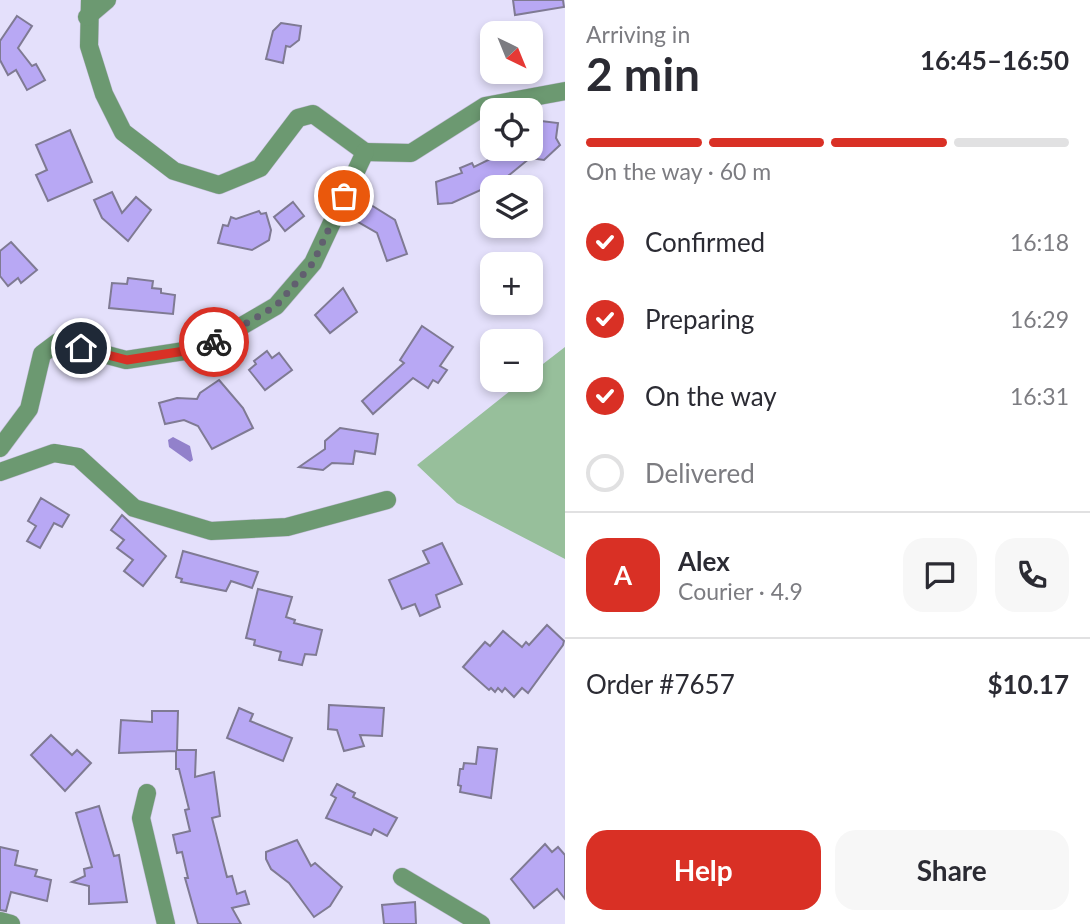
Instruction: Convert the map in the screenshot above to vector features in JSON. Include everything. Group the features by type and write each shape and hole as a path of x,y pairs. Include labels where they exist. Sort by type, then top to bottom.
{"street":[{"path":"79,0 89,9 89,46 104,94 123,131 174,171 219,185 260,169 298,118 313,114 365,152 411,153 485,106 565,91"},
{"path":"89,9 107,0"},
{"path":"0,447 29,409 42,354 58,342 127,360 204,348 276,306 313,263 365,152"},
{"path":"0,472 54,453 78,457 134,508 211,531 288,527 387,500"},
{"path":"147,793 141,818 166,924"},
{"path":"402,877 481,924"},
{"path":"0,921 11,924"}],"green space":[{"path":"565,347 565,559 457,503 417,465 509,392 543,392 543,364"}],"shaded area":[{"path":"173,437 190,446 193,460 190,462 169,447 168,440"}],"building":[{"path":"513,0 563,0 564,7 515,15"},
{"path":"17,16 32,26 18,48 32,66 36,64 45,80 27,90 16,70 8,75 0,60 0,41"},
{"path":"281,23 301,26 299,40 290,47 286,46 283,63 266,59 273,31"},
{"path":"543,121 558,123 556,138 560,145 544,160"},
{"path":"70,130 92,182 48,201 36,175 47,170 36,145"},
{"path":"486,161 526,161 509,175 480,175 480,190 452,203 438,204 436,182 462,173 460,168 472,163 474,167"},
{"path":"112,192 122,213 136,197 151,210 128,241 102,218 94,200"},
{"path":"363,200 395,220 407,254 387,261 377,233 353,219"},
{"path":"293,202 304,216 285,231 274,217"},
{"path":"259,211 261,214 266,213 271,230 269,240 252,250 218,243 223,225 228,226 231,217 236,219"},
{"path":"11,242 37,270 21,283 18,278 8,286 0,276 0,251"},
{"path":"128,278 153,281 152,288 161,289 161,293 175,295 173,314 109,308 112,283 127,284"},
{"path":"343,288 357,312 330,333 315,315"},
{"path":"422,326 453,347 440,366 447,370 438,383 433,380 428,388 413,378 373,414 362,401 404,363 400,360"},
{"path":"267,351 272,358 279,353 292,370 265,390 249,370 256,364 254,361"},
{"path":"219,380 243,408 253,428 212,449 198,426 184,420 165,424 159,403 177,398 197,399 200,393"},
{"path":"340,428 378,434 375,454 355,451 353,464 332,463 323,470 299,467 325,449 325,441"},
{"path":"41,498 69,515 62,527 54,523 40,548 27,541 36,526 28,521"},
{"path":"122,515 166,556 143,586 124,571 133,560 117,548 124,540 111,530"},
{"path":"442,543 462,584 436,595 440,607 420,616 415,604 402,609 389,580 429,563 423,551"},
{"path":"183,551 258,572 252,588 231,581 226,591 181,582 182,579 176,577"},
{"path":"258,589 292,597 286,617 295,620 294,623 322,630 316,655 305,654 302,665 279,660 281,652 254,645 255,640 246,638"},
{"path":"547,625 564,641 563,645 528,693 522,688 514,697 505,688 502,692 498,688 495,692 491,688 489,690 463,667 485,642 490,646 503,631 522,647 526,642 529,645"},
{"path":"329,705 384,708 382,736 360,735 364,746 344,751 337,730 328,729"},
{"path":"239,708 253,714 250,721 292,738 283,761 227,738"},
{"path":"152,711 178,711 177,750 196,750 195,777 214,772 220,816 212,818 227,877 232,876 237,894 245,891 249,904 232,908 241,924 198,924 185,878 188,878 182,852 177,853 173,835 190,831 185,810 189,809 179,769 176,769 176,751 119,753 121,720 152,722"},
{"path":"51,735 72,755 77,750 91,763 65,791 31,755"},
{"path":"478,747 497,749 491,798 460,792 461,786 458,785 460,769 463,769 464,763 476,764"},
{"path":"337,784 355,793 353,797 397,818 387,836 374,829 371,835 326,818 336,798 331,795"},
{"path":"99,806 114,856 119,855 127,902 89,904 89,886 72,882 85,876 84,869 92,867 76,813"},
{"path":"297,840 311,866 315,863 342,887 330,906 314,917 289,883 271,869 266,859 266,852"},
{"path":"545,844 552,852 558,847 565,855 565,899 557,889 534,908 511,879"},
{"path":"0,847 18,851 15,865 37,870 35,876 51,880 47,901 11,892 6,911 0,910"},
{"path":"415,902 416,924 384,924 382,905"}],"way so far":[{"path":"214,342 276,306 313,263 344,196"}],"route":[{"path":"81,348 127,360 204,348 214,342"}]}
